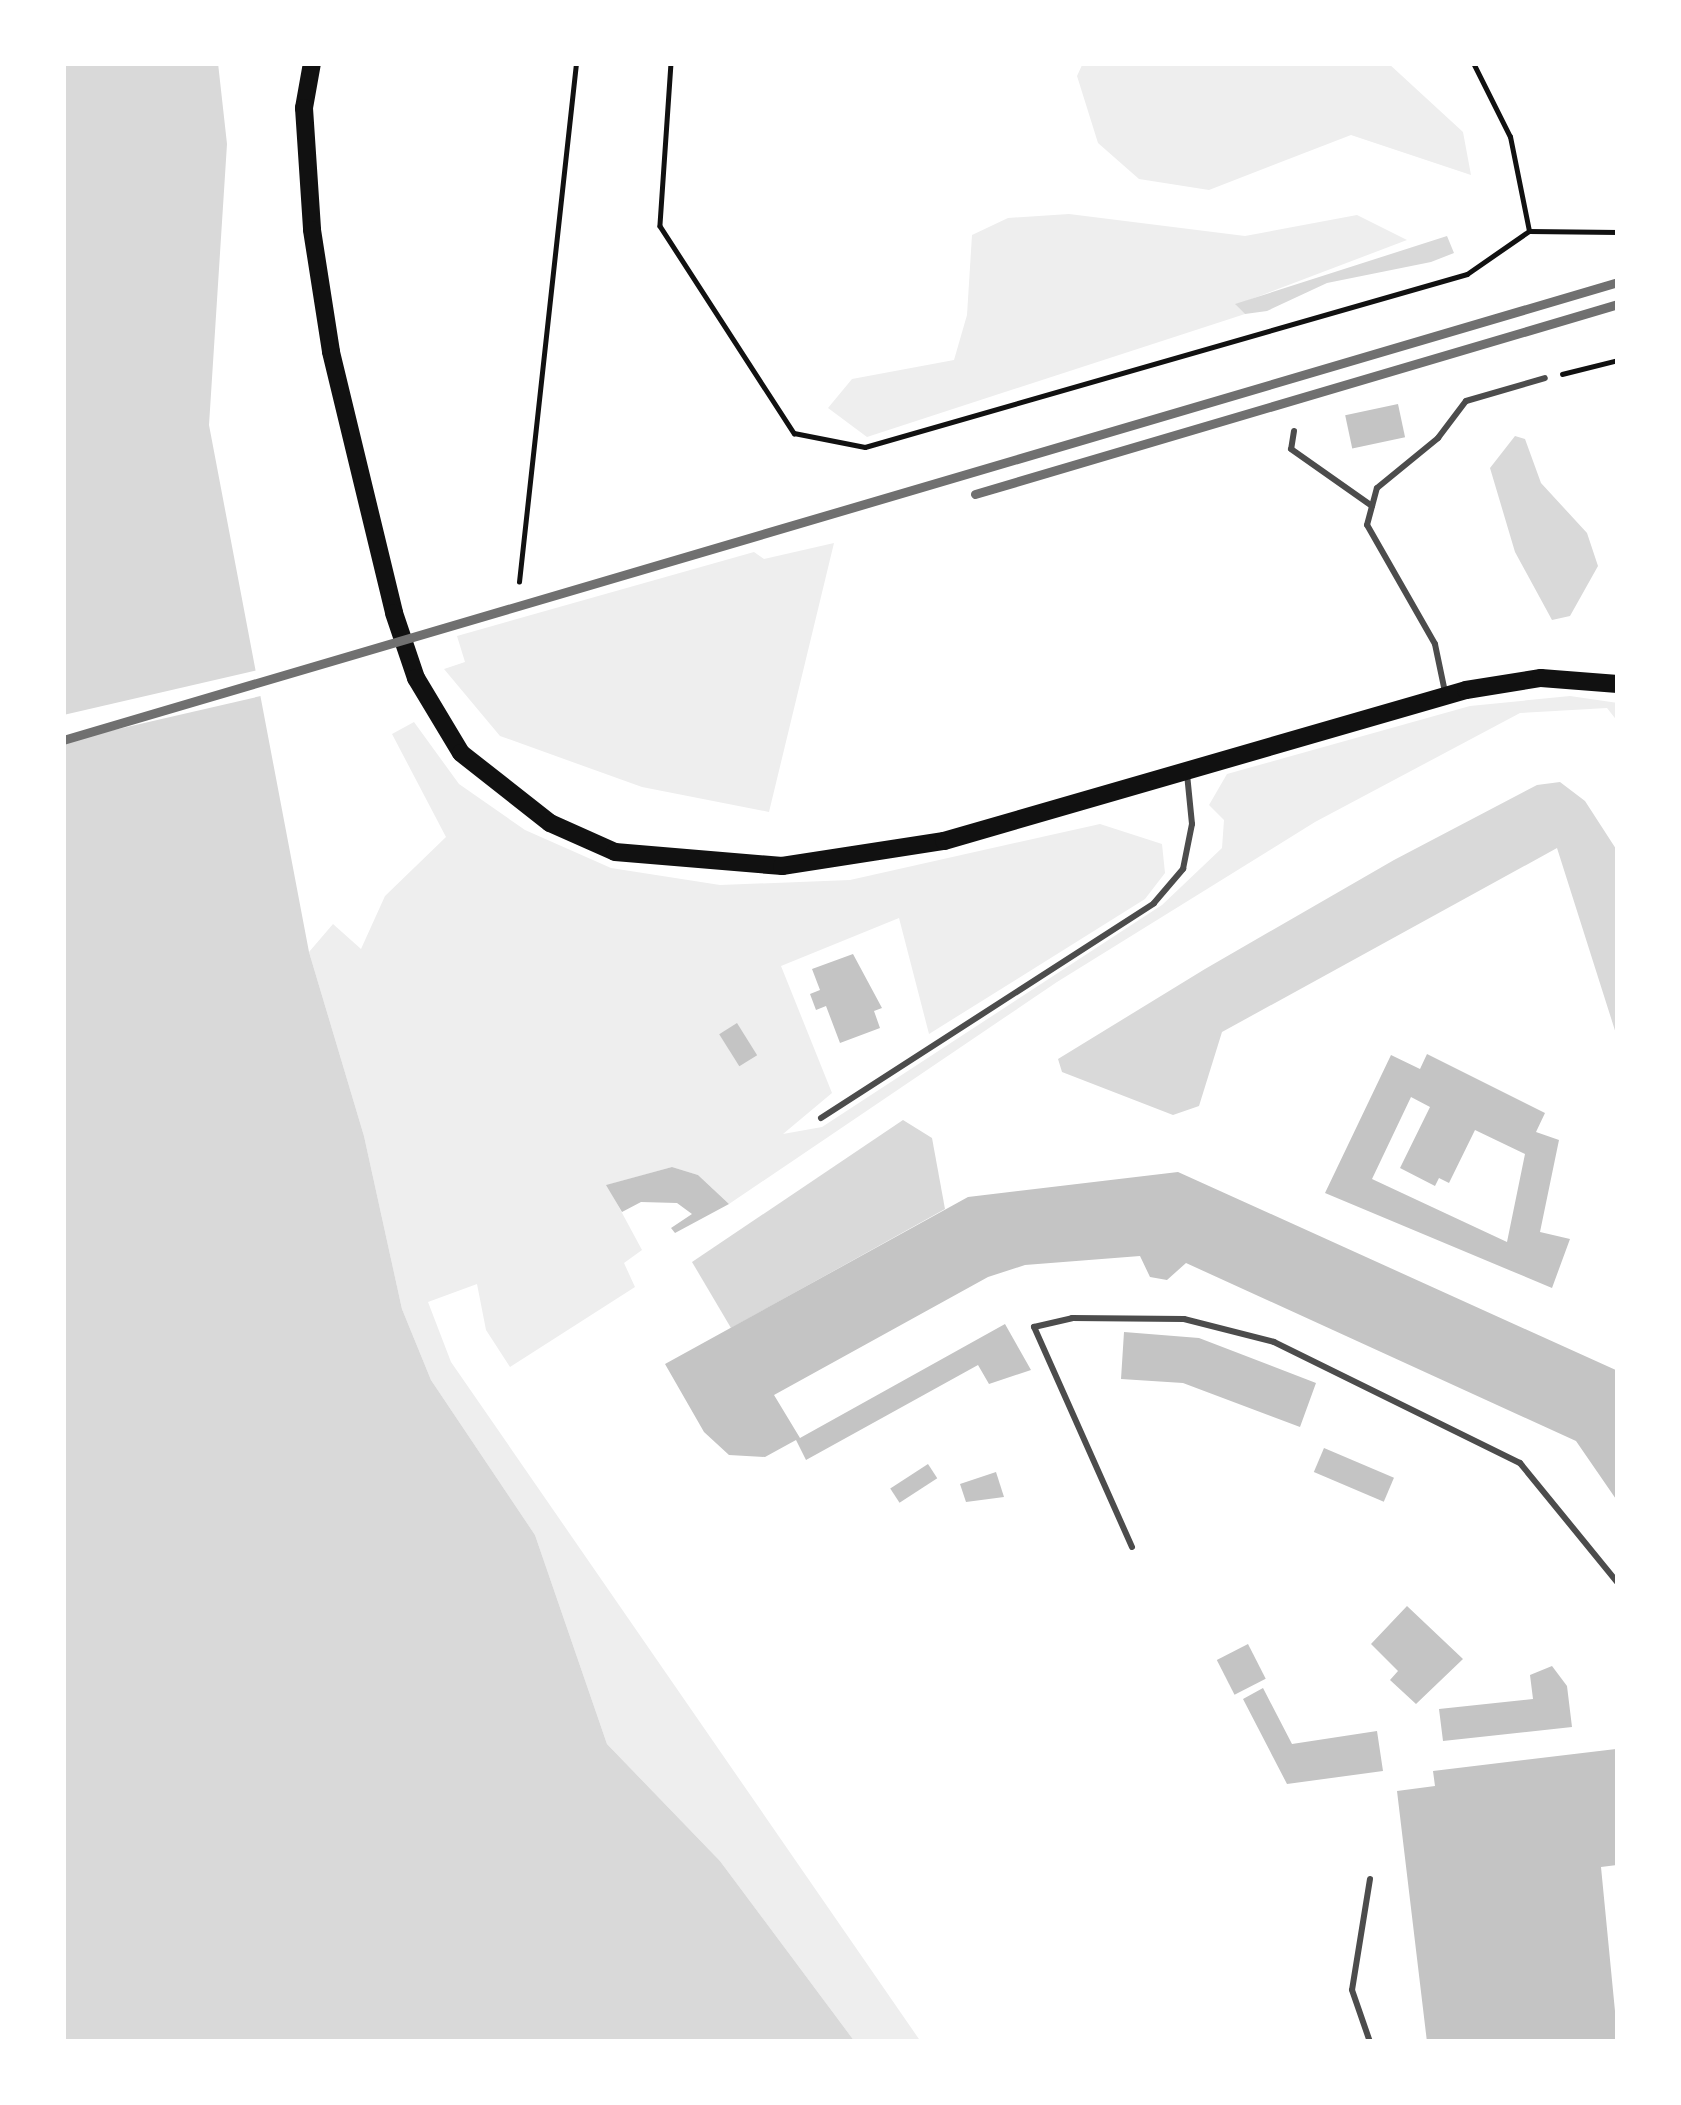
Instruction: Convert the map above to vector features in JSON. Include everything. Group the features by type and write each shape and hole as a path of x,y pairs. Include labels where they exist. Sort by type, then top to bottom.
{"main road":[{"path":"312,63 304,108 312,230 367,510 416,678 461,753 499,791 615,852 782,866 944,842 1446,696 1541,678 1618,684"}],"lane":[{"path":"1446,696 1435,644 1367,525 1377,488 1438,438 1466,401 1545,378"},
{"path":"1294,431 1291,448 1372,506"},
{"path":"820,1118 1154,903 1183,868 1192,824 1187,771"},
{"path":"1132,1547 1034,1327 1072,1318 1184,1319 1274,1342 1520,1463 1618,1583"},
{"path":"1370,1879 1352,1990 1370,2042"}],"path":[{"path":"519,582 576,63"},
{"path":"670,63 660,226 794,433 865,447 1468,274 1529,231 1618,232"},
{"path":"1473,63 1510,137 1529,231"},
{"path":"1545,378 1618,360"}],"shaded area":[{"path":"63,63 218,63 227,144 209,425 309,952 364,1136 402,1309 431,1380 535,1535 607,1744 720,1861 855,2042 63,2042"},
{"path":"1083,63 1388,63 1463,132 1471,175 1351,135 1209,190 1139,179 1098,143 1077,76"},
{"path":"1069,214 1245,236 1357,215 1407,240 1236,305 1245,314 867,437 828,408 852,379 954,360 967,315 972,235 1008,218"},
{"path":"1447,236 1454,253 1431,262 1327,283 1267,311 1245,314 1235,304"},
{"path":"1515,436 1525,439 1541,483 1587,533 1598,566 1570,616 1552,620 1515,552 1490,468"},
{"path":"834,543 769,812 642,787 500,736 444,669 465,662 457,636 754,552 764,559"},
{"path":"1570,696 1618,703 1618,722 1607,708 1520,713 1315,822 1057,982 729,1204 698,1175 672,1167 607,1185 642,1250 624,1263 635,1287 510,1367 486,1330 477,1284 428,1302 451,1362 921,2042 855,2042 720,1861 607,1744 535,1535 431,1380 402,1309 364,1136 309,952 333,924 361,949 385,896 446,837 392,734 414,722 459,784 525,830 611,868 720,885 850,880 1100,824 1162,844 1165,873 1145,899 929,1034 899,918 781,966 832,1093 783,1134 822,1127 1162,905 1222,848 1224,820 1209,805 1227,774 1470,706"},
{"path":"1560,782 1585,801 1618,852 1618,1040 1557,848 1222,1032 1199,1106 1173,1115 1062,1072 1058,1059 1205,969 1394,860 1537,785"},
{"path":"903,1120 932,1138 945,1209 731,1328 692,1262"}],"pier":[{"path":"258,670 264,695 66,741 63,715"}],"building":[{"path":"1398,404 1405,437 1352,448 1345,415"},
{"path":"853,954 882,1008 874,1011 880,1028 840,1043 826,1006 816,1010 810,994 820,990 812,969"},
{"path":"737,1023 757,1055 739,1066 719,1034"},
{"path":"1427,1054 1545,1113 1536,1132 1559,1140 1540,1232 1570,1239 1552,1288 1325,1193 1391,1055 1420,1069","holes":["1411,1097 1430,1107 1400,1168 1435,1186 1439,1178 1449,1183 1475,1130 1525,1154 1507,1242 1372,1179"]},
{"path":"672,1167 698,1175 729,1204 675,1233 671,1228 692,1214 677,1203 641,1202 622,1212 606,1185"},
{"path":"1178,1172 1618,1371 1618,1502 1576,1441 1186,1263 1167,1280 1150,1277 1140,1256 1025,1265 988,1277 774,1395 800,1438 1005,1324 1031,1370 989,1384 978,1365 806,1460 796,1440 765,1457 729,1455 704,1432 665,1364 968,1197"},
{"path":"1124,1332 1199,1338 1316,1383 1300,1427 1183,1383 1121,1379"},
{"path":"1324,1448 1394,1478 1384,1502 1314,1472"},
{"path":"928,1464 937,1478 900,1503 890,1489"},
{"path":"996,1472 1004,1497 966,1502 960,1484"},
{"path":"1407,1606 1463,1659 1416,1704 1390,1680 1398,1671 1371,1644"},
{"path":"1248,1644 1266,1679 1235,1695 1217,1660"},
{"path":"1552,1666 1567,1686 1572,1727 1443,1741 1439,1709 1533,1699 1530,1675"},
{"path":"1263,1688 1292,1744 1377,1731 1383,1771 1287,1784 1243,1699"},
{"path":"1616,1749 1617,1865 1601,1867 1618,2042 1427,2042 1397,1791 1435,1786 1433,1771"}],"railway":[{"path":"63,740 1618,282"},
{"path":"975,494 1618,304"}]}
